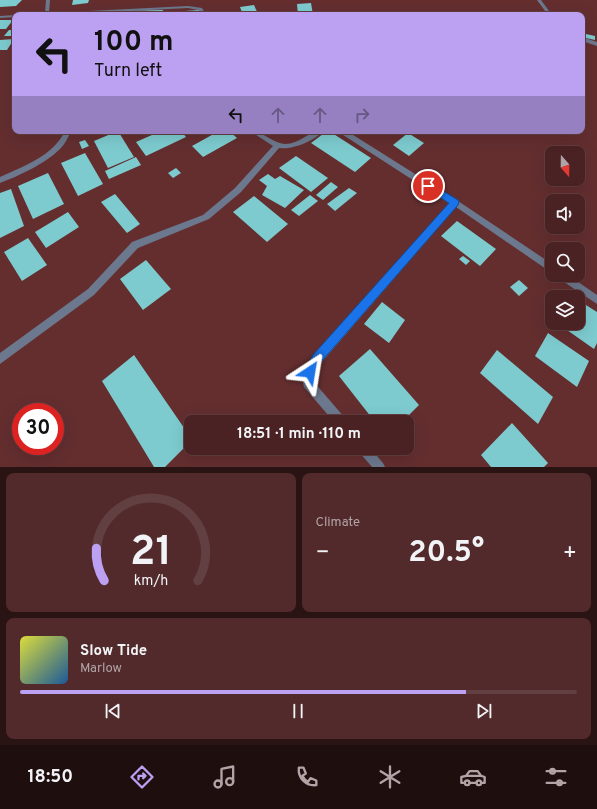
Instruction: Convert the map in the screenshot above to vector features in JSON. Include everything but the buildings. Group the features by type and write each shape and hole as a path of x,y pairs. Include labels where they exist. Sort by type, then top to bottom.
{"street":[{"path":"47,12 48,0"},
{"path":"539,0 548,12"},
{"path":"129,12 188,7 200,8 202,12"},
{"path":"0,17 12,16"},
{"path":"585,40 597,44"},
{"path":"0,180 55,152 66,139 67,134"},
{"path":"258,134 278,145 284,146 293,145 314,134"},
{"path":"346,134 455,202 545,264"},
{"path":"0,359 91,292 135,245 206,217 238,190 278,145"},
{"path":"335,415 308,383 310,372 317,358 455,202"},
{"path":"571,282 597,300"},
{"path":"369,455 380,467"}],"route":[{"path":"310,372 317,358 455,202 428,186"}]}
